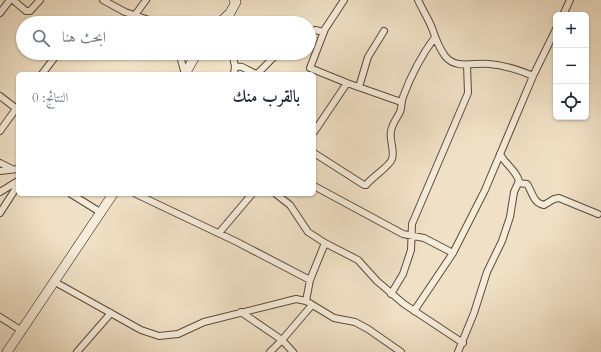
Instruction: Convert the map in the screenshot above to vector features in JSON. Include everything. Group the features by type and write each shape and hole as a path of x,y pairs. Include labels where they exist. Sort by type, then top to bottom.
{"street":[{"path":"0,14 11,0 26,11 30,12 40,0"},
{"path":"103,0 135,16 146,0"},
{"path":"316,53 324,32 344,0"},
{"path":"418,0 444,55 449,60 455,63 467,65 487,64 501,66 533,76"},
{"path":"564,12 570,0"},
{"path":"226,16 236,1"},
{"path":"316,30 324,32"},
{"path":"359,87 368,58 384,31"},
{"path":"414,311 453,253 486,190 533,76 553,35"},
{"path":"316,153 364,185 366,185 375,175 389,165 393,155 390,132 400,111 401,102 422,54 435,37"},
{"path":"44,72 53,60"},
{"path":"181,60 184,72"},
{"path":"186,72 193,60"},
{"path":"234,60 234,72"},
{"path":"259,72 271,60"},
{"path":"313,60 310,68 347,84 401,102"},
{"path":"391,294 403,274 412,247 411,228 414,218 468,93 467,65"},
{"path":"235,66 252,72"},
{"path":"316,129 347,84"},
{"path":"0,96 16,107"},
{"path":"0,131 16,109"},
{"path":"458,352 463,343 488,272 502,241 510,218 514,192 518,183 518,177 505,163 500,154"},
{"path":"0,163 15,169"},
{"path":"0,171 15,169"},
{"path":"0,192 16,182"},
{"path":"518,183 527,184 535,200 542,204 559,198 598,214"},
{"path":"316,187 403,234 427,239 453,253"},
{"path":"0,213 16,188"},
{"path":"73,196 100,212"},
{"path":"7,352 112,196"},
{"path":"140,196 219,233 310,280"},
{"path":"219,233 250,196"},
{"path":"279,196 290,205 306,230 325,243 358,260 391,294 463,343"},
{"path":"270,352 282,340 309,303 310,280 325,243"},
{"path":"55,282 141,330 159,336 178,334 204,322 290,299 296,299 309,303 334,318 355,322 368,329 401,352"},
{"path":"241,312 282,340 294,352"},
{"path":"77,352 112,313"},
{"path":"0,317 22,331"}]}
